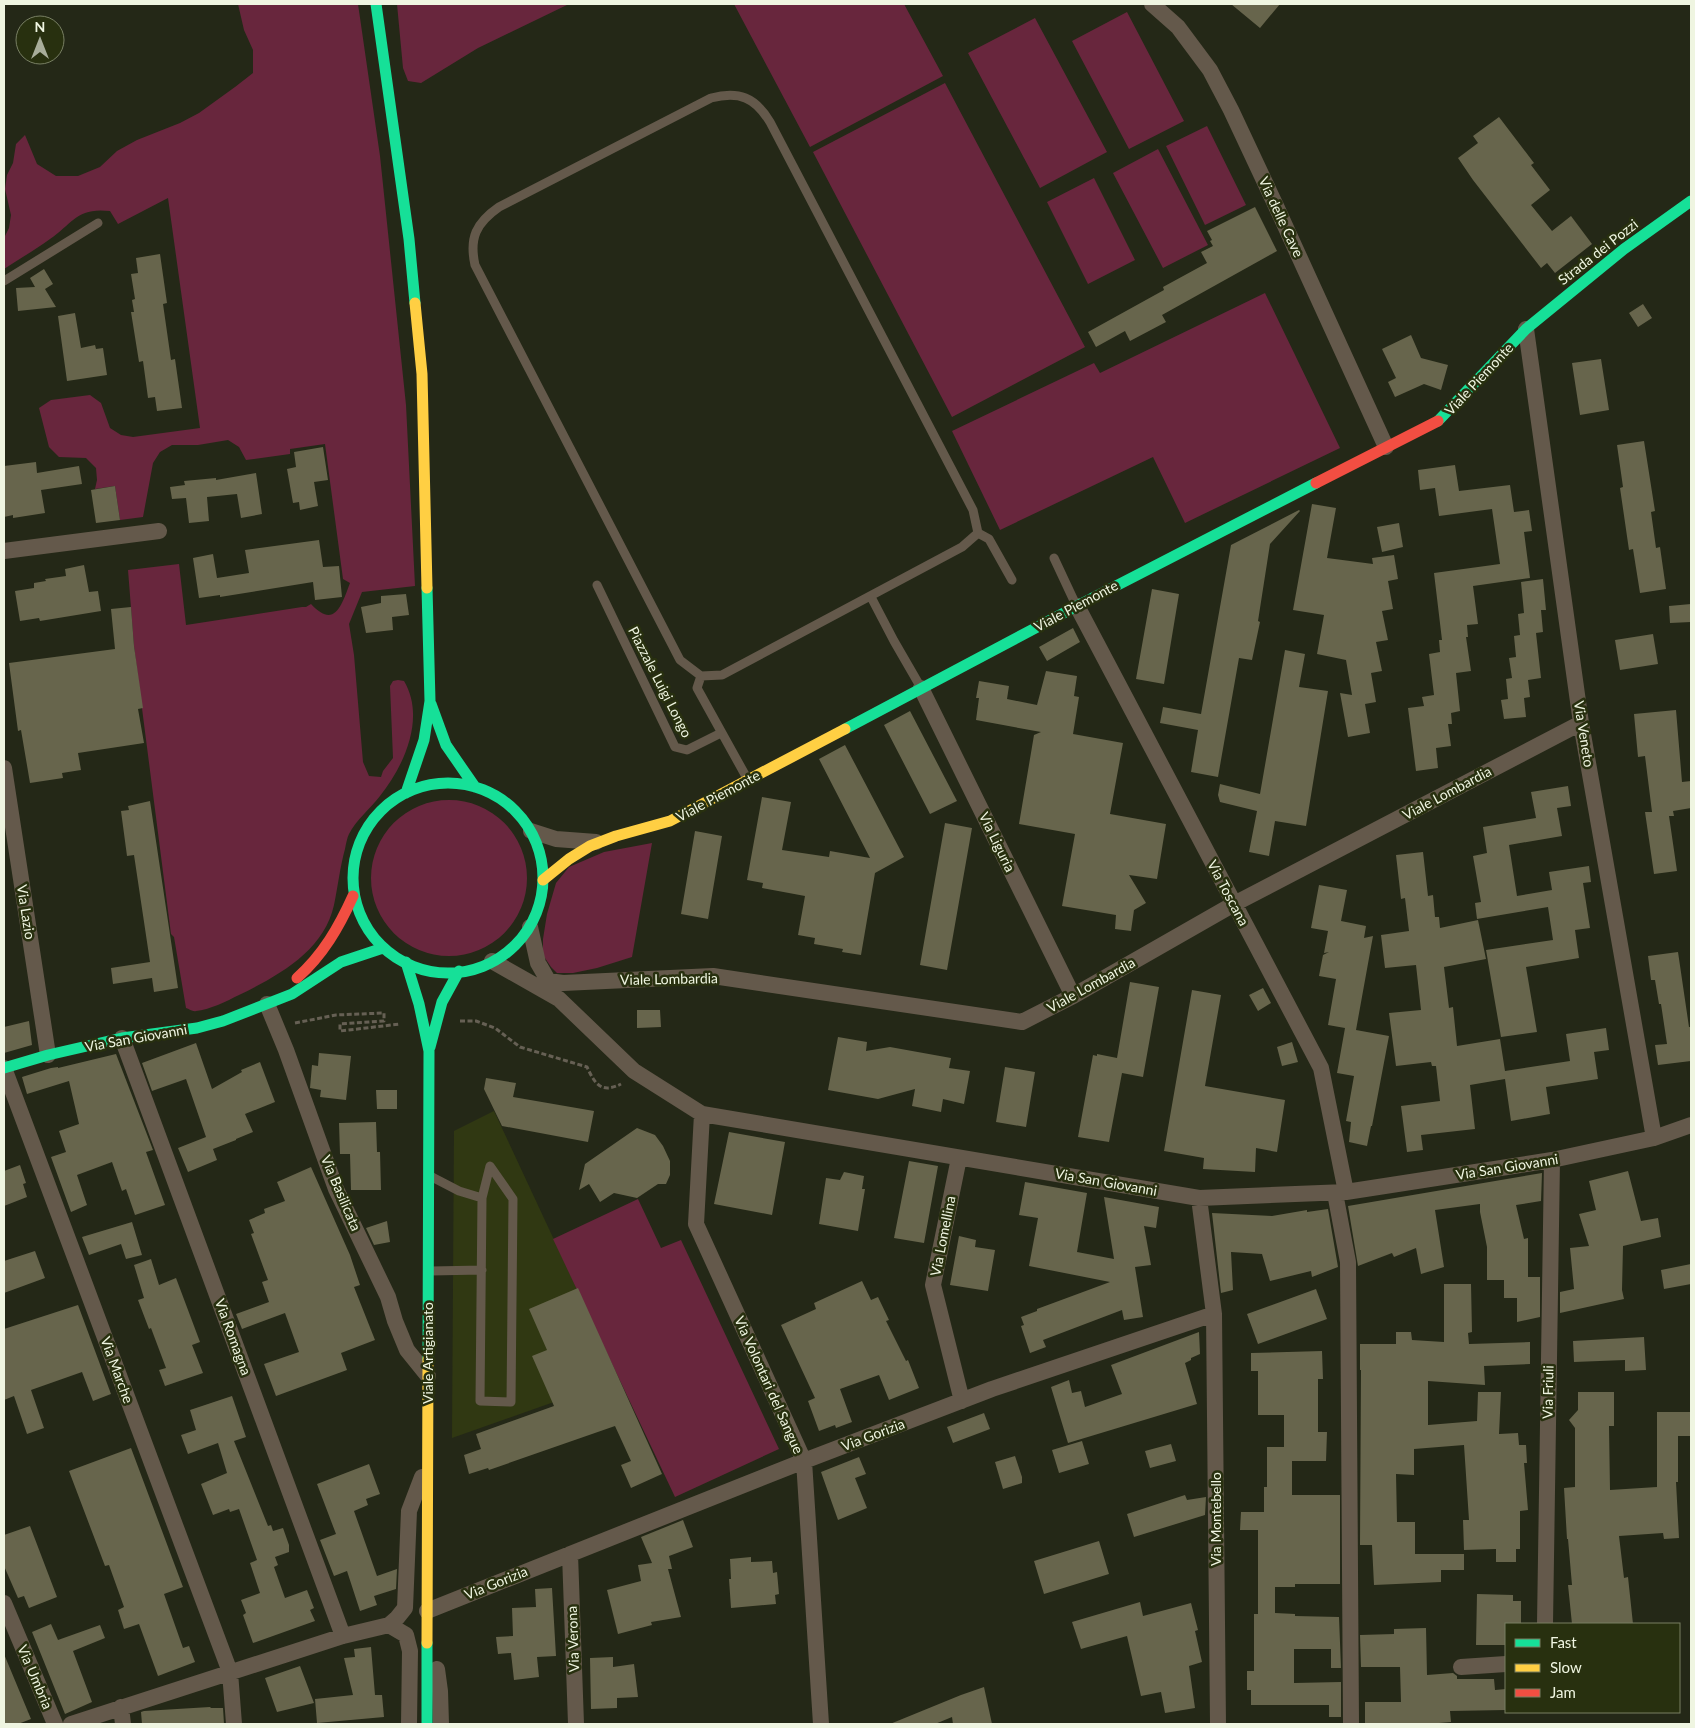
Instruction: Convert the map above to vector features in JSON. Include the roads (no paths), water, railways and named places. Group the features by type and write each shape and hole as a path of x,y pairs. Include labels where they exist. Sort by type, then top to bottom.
{"main road":[{"path":"376,4 409,239 422,374 430,701 424,740 406,793"},
{"name":"Strada dei Pozzi","path":"1526,329 1624,249 1691,201"},
{"name":"Viale Piemonte","path":"543,880 557,867 598,842 670,821 1077,606 1441,419 1526,329"},
{"path":"430,701 446,746 475,787"},
{"path":"452,783 475,787 492,794 508,804 521,816 531,831 541,854 544,867 543,894 538,911 530,927 507,952 476,968 459,971 432,971 406,962 383,948 364,928 354,903 351,877 356,851 366,827 384,807 406,793 428,785 452,783"},
{"name":"Via San Giovanni","path":"267,1004 312,966 324,952 336,934 353,896"},
{"name":"Via San Giovanni","path":"4,1068 48,1055 122,1038 197,1028 223,1021 292,994 341,962 383,948"},
{"name":"Viale Artigianato","path":"406,962 419,1004 429,1050 427,1724"},
{"name":"Viale Artigianato","path":"429,1050 442,1002 459,971"}],"street":[{"name":"Via delle Cave","path":"1152,4 1178,27 1214,78 1231,110 1386,447"},
{"name":"Via Veneto","path":"1526,329 1581,723 1654,1138"},
{"path":"4,551 159,531"},
{"name":"Via Toscana","path":"1077,606 1321,1068 1340,1193 1348,1262 1350,1724"},
{"name":"Via Liguria","path":"921,688 1073,996"},
{"name":"Viale Lombardia","path":"548,981 563,983 713,976 1022,1022 1073,996 1234,904 1581,723"},
{"name":"Via Lazio","path":"4,768 48,1055"},
{"name":"Viale Piemonte","path":"531,831 556,839 598,842"},
{"name":"Via San Giovanni","path":"530,927 538,963 559,1000"},
{"name":"Via San Giovanni","path":"492,961 559,1000 634,1071 702,1114 1199,1198 1340,1193 1552,1160 1654,1138 1691,1126"},
{"name":"Via Basilicata","path":"267,1004 336,1189 388,1297 395,1321 407,1350 428,1376"},
{"name":"Via Romagna","path":"122,1038 344,1636"},
{"name":"Via Marche","path":"4,1068 230,1672 234,1724"},
{"name":"Via Volontari del Sangue","path":"702,1114 696,1224 804,1461 821,1724"},
{"name":"Via Lomellina","path":"959,1158 933,1285 962,1401"},
{"name":"Via Friuli","path":"1545,1623 1552,1160"},
{"path":"1199,1198 1214,1314"},
{"name":"Via Gorizia","path":"427,1611 804,1461 962,1401 1214,1314"},
{"name":"Via Montebello","path":"1214,1314 1218,1724"},
{"path":"70,1724 344,1636 389,1625 405,1608 409,1511 429,1460"},
{"name":"Via Verona","path":"570,1554 576,1724"},
{"name":"Via Umbria","path":"4,1603 55,1724"},
{"path":"389,1625 406,1635 410,1651 409,1724"},
{"name":"Viale Artigianato","path":"427,1656 437,1670 441,1724"},
{"path":"1461,1667 1505,1664"},
{"path":"122,1707 123,1724"}],"lane":[{"path":"978,533 962,547 872,597 722,675 701,676 680,660 475,265 472,252 474,238 479,225 487,215 508,202 711,98 725,95 739,96 752,101 762,110 770,122 969,501 978,533 989,539 1012,580"},
{"path":"4,281 98,222"},
{"path":"1054,558 1077,606"},
{"name":"Piazzale Luigi Longo","path":"597,585 675,747 687,750 721,733"},
{"path":"872,597 921,688"},
{"path":"701,676 697,688 748,780"},
{"path":"490,1166 513,1199 511,1402 480,1401 482,1198 490,1166"},
{"path":"429,1176 458,1191 482,1198"},
{"path":"428,1271 482,1270"}]}
